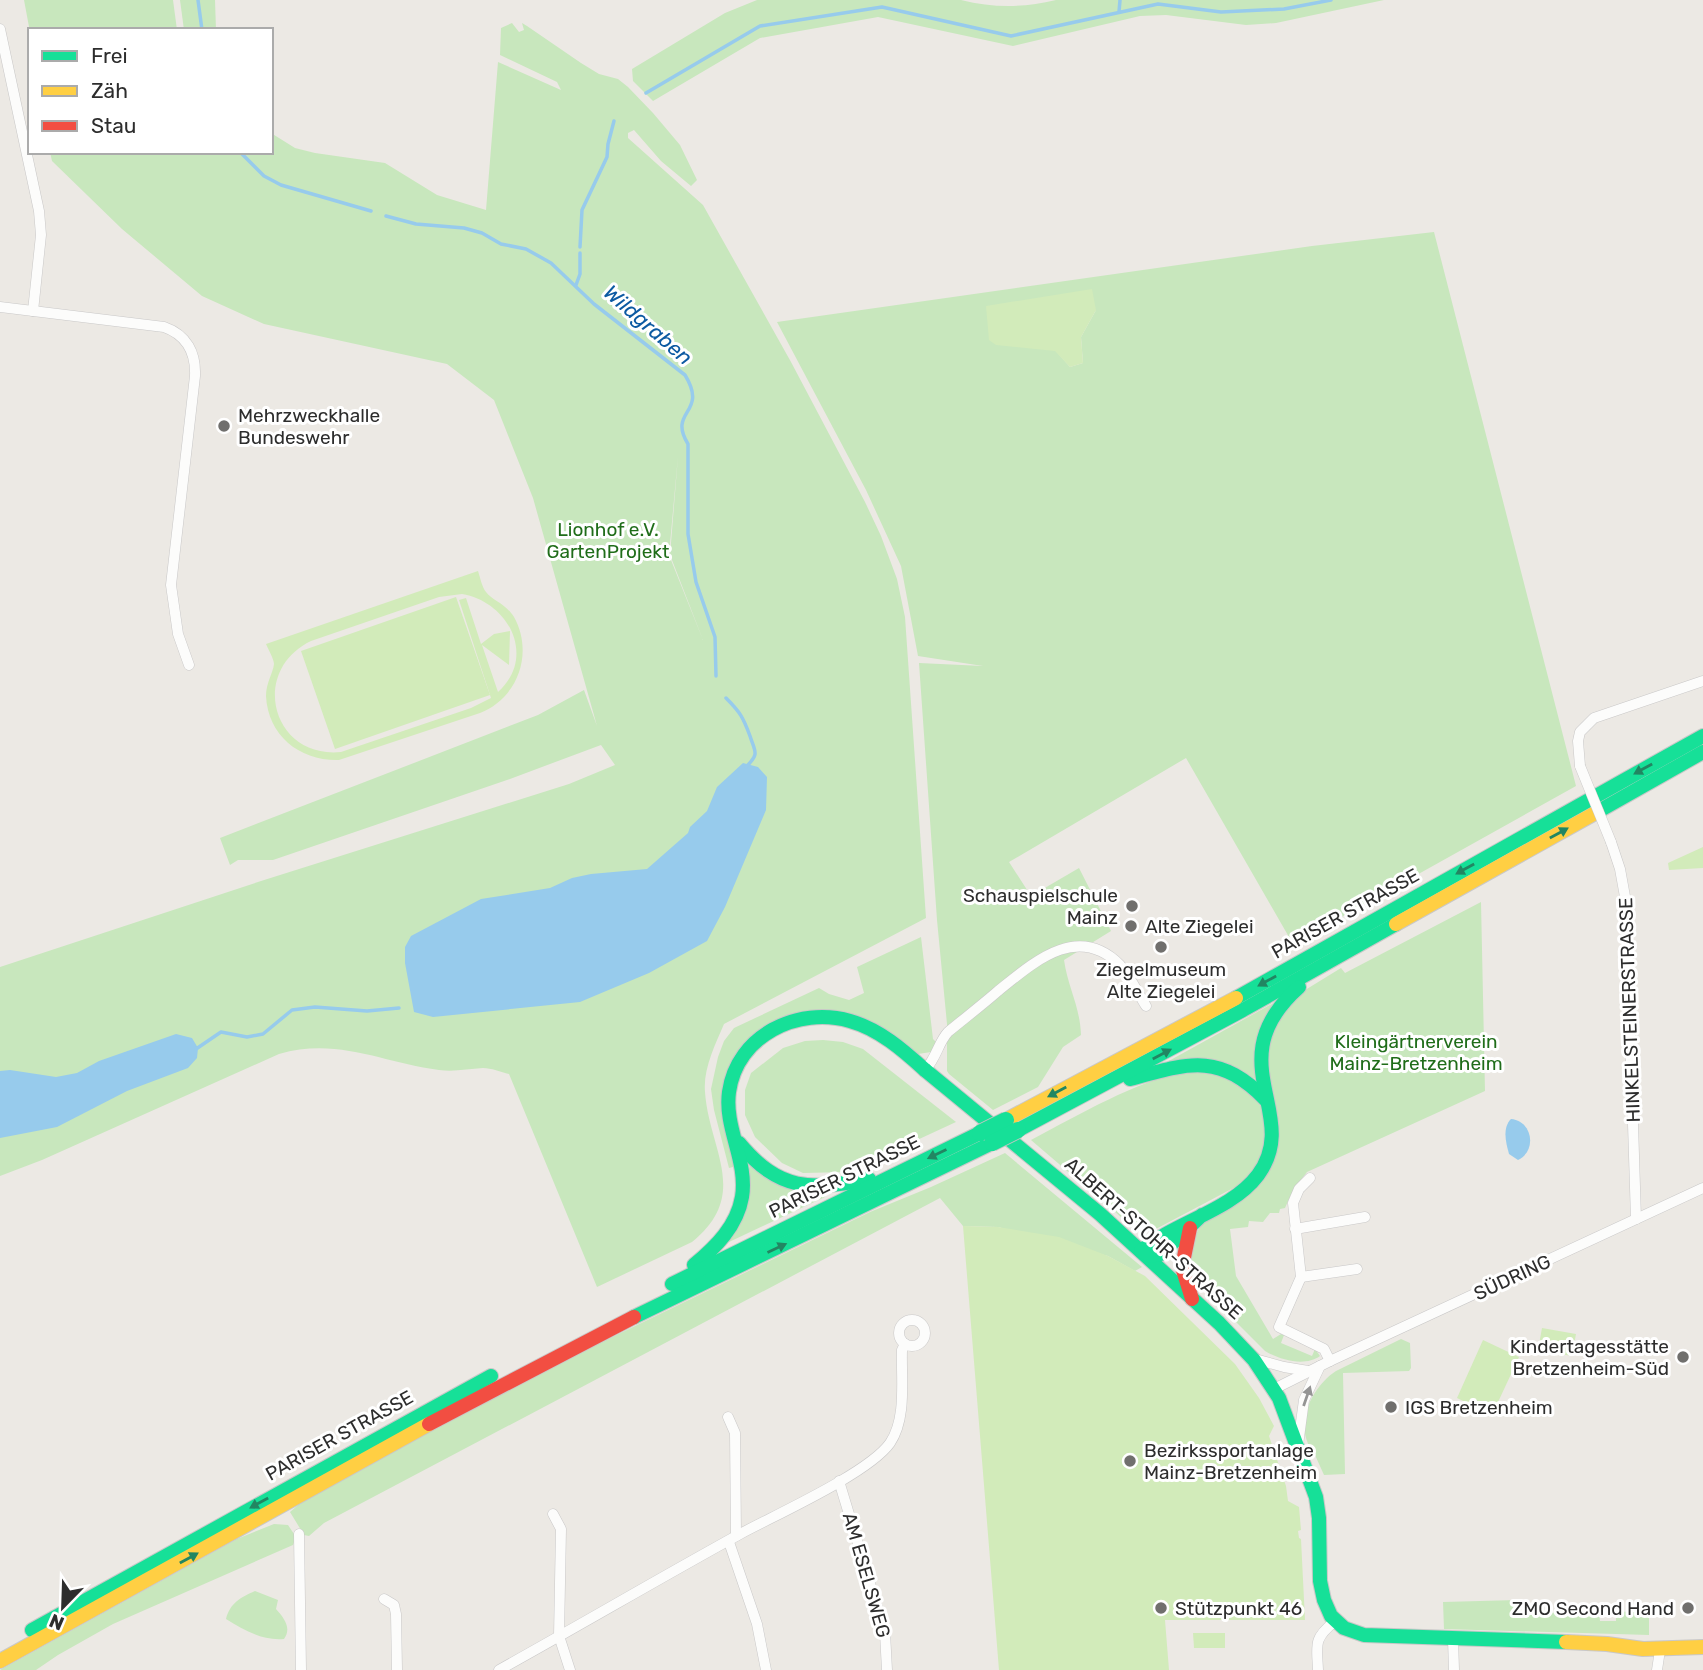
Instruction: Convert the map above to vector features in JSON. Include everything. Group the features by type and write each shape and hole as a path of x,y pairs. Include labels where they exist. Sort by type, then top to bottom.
{"main road":[{"name":"PARISER STRASSE","path":"0,1661 485,1393 1012,1125 1703,736"},
{"name":"PARISER STRASSE","path":"1012,1125 1102,1087 1703,752"},
{"path":"1141,1251 1151,1256 1161,1254 1196,1221 1247,1186 1263,1168 1270,1151 1273,1132 1260,1060 1264,1032 1276,1009 1296,989 1350,950"},
{"name":"ALBERT-STOHR-STRASSE","path":"663,1289 709,1253 735,1219 742,1196 742,1166 729,1108 730,1090 734,1072 754,1042 784,1023 814,1017 848,1020 883,1036 1079,1196 1141,1251 1253,1359 1274,1390 1298,1446 1318,1536 1323,1602 1334,1622"},
{"path":"1102,1087 1166,1069 1209,1064 1228,1069 1244,1078 1266,1100"},
{"name":"PARISER STRASSE","path":"0,1648 469,1388 894,1174 986,1138"},
{"path":"737,1140 761,1168 779,1179 799,1185 827,1186 894,1174"},
{"path":"1192,1299 1182,1267 1196,1221"},
{"path":"1334,1622 1347,1631 1364,1635 1607,1644 1630,1649 1703,1647"}],"street":[{"path":"0,29 39,211 41,235 33,311"},
{"path":"0,307 164,327 178,333 194,355 195,376 171,585 178,634 189,665"},
{"name":"HINKELSTEINERSTRASSE","path":"1636,1219 1626,902 1620,869 1611,842 1580,766 1578,741 1580,732 1594,718 1703,681"},
{"path":"925,1070 937,1056 944,1035 1043,956 1063,948 1096,950 1104,954 1121,966 1146,1006"},
{"path":"1298,1446 1304,1400 1325,1363 1324,1349 1279,1327 1300,1277 1293,1203 1299,1189 1310,1178"},
{"name":"SÜDRING","path":"1274,1390 1325,1363 1703,1188"},
{"path":"1295,1229 1365,1217"},
{"path":"1300,1277 1357,1269"},
{"path":"499,1670 839,1481 880,1455 890,1444 897,1429 902,1350 905,1344"},
{"path":"1253,1359 1309,1371"},
{"path":"728,1417 735,1433 732,1539 757,1624 766,1670"},
{"name":"AM ESELSWEG","path":"839,1481 885,1633 887,1670"},
{"path":"553,1514 561,1529 559,1636 570,1670"},
{"path":"299,1534 302,1670"},
{"path":"384,1599 394,1605 396,1614 397,1670"},
{"path":"1318,1670 1317,1640 1334,1622"},
{"path":"1454,1639 1454,1670"},
{"path":"1657,1670 1660,1650"}],"green space":[{"path":"24,0 173,0 177,28 29,28"},
{"path":"180,0 215,0 216,28 184,28"},
{"path":"757,0 961,0 1008,6 1056,0 1384,0 1276,23 1246,25 1166,15 1140,16 1013,46 878,17 760,38 653,101 633,81 632,69 725,13"},
{"name":"Lionhof e.V. GartenProjekt","path":"512,23 519,32 524,30 522,23 599,74 618,79 653,113 680,145 697,180 691,186 661,161 634,130 628,133 628,138 703,205 865,502 897,579 905,617 926,918 724,1024 710,1057 705,1083 708,1113 722,1171 723,1189 719,1206 710,1224 692,1242 597,1287 509,1074 489,1069 439,1070 360,1053 321,1048 279,1054 42,1160 0,1176 0,967 569,784 615,765 601,745 273,860 238,860 230,865 220,838 538,715 584,690 597,726 533,498 494,400 447,364 264,324 202,296 122,229 52,161 50,154 273,154 273,134 295,148 385,163 437,195 486,210 498,62 561,90 557,82 500,55 501,28","holes":["678,456 670,555 703,640 669,555"]},
{"path":"1434,232 1576,786 1293,944 1186,758 1009,862 1031,896 1079,868 1111,931 1064,960 1081,1035 1063,1047 1038,1087 993,1110 947,1071 947,1024 919,663 983,666 918,656 901,566 866,490 777,322 1312,246","holes":["1096,310 1081,337 1083,363 1070,367 1056,351"]},
{"path":"1092,289 1096,310 1081,337 1083,363 1070,367 1055,351 996,345 989,340 986,306"},
{"path":"478,571 486,592 514,617 520,631 522,659 513,686 493,706 480,713 339,760 311,756 299,751 280,734 273,723 266,696 274,664 266,644","holes":["462,594 479,599 504,619 512,633 516,648 510,678 498,692 482,645 509,665 510,631 494,634 481,644 466,598 459,600 491,698 471,708 341,752 317,750 298,742 285,728 277,710 275,691 280,672 292,655 311,641 439,597"]},
{"path":"456,597 490,695 335,749 301,651"},
{"path":"1703,847 1703,868 1669,870 1668,863"},
{"name":"Kleingärtnerverein Mainz-Bretzenheim","path":"1481,902 1485,1091 1307,1172 1293,1190 1285,1208 1280,1209 1279,1213 1270,1213 1263,1222 1249,1221 1248,1227 1230,1229 1236,1276 1273,1339 1284,1335 1281,1343 1312,1356 1315,1349 1320,1356 1300,1362 1271,1354 1199,1285 1187,1251 1201,1225 1262,1181 1269,1034 1297,995 1341,968 1345,973"},
{"path":"921,937 933,1039 937,1043 931,1052 918,1054 815,1011 733,1061 737,1166 729,1168 711,1089 724,1041 734,1028 819,988 849,1000 864,993 857,967"},
{"path":"1277,1001 1258,1079 1167,1062"},
{"path":"805,1041 843,1042 863,1049 956,1122 848,1172 803,1173 782,1163 755,1137 745,1115 745,1090 751,1073 783,1048"},
{"path":"1190,1069 1240,1080 1262,1107 1267,1137 1260,1162 1241,1184 1154,1230 1135,1229 1031,1140 1148,1082"},
{"path":"1005,1153 1142,1267 1135,1271 1108,1256 998,1227 963,1226 940,1198 324,1523 309,1536 304,1535 290,1512 304,1500 528,1378 870,1212"},
{"path":"750,1165 823,1192 825,1197 729,1242"},
{"name":"Bezirkssportanlage Mainz-Bretzenheim","path":"963,1226 998,1227 1059,1237 1108,1256 1145,1276 1235,1364 1259,1398 1274,1426 1269,1436 1286,1486 1288,1501 1299,1507 1301,1530 1298,1531 1301,1539 1305,1620 1165,1620 1169,1670 999,1670"},
{"path":"1542,1328 1576,1334 1572,1356 1538,1350"},
{"path":"1401,1339 1410,1343 1409,1371 1343,1373 1345,1474 1324,1475 1312,1453 1304,1429 1307,1409 1314,1394 1336,1371"},
{"path":"1483,1340 1519,1357 1492,1415 1457,1398"},
{"path":"274,1524 288,1525 296,1537 293,1545 113,1624 36,1670 0,1670 237,1539"},
{"path":"255,1591 278,1600 276,1609 287,1627 284,1639 246,1631 226,1619 237,1601"},
{"path":"1517,1600 1517,1608 1523,1613 1599,1612 1600,1621 1616,1621 1616,1612 1643,1611 1649,1605 1649,1635 1444,1629 1443,1602"},
{"path":"1193,1633 1225,1633 1225,1648 1194,1648"}],"water":[{"path":"743,763 758,767 767,777 766,810 725,907 707,941 649,973 580,1002 433,1017 414,1012 405,963 405,947 411,936 481,899 550,888 572,878 591,874 647,869 688,833 690,827 707,811 717,787"},
{"path":"176,1034 192,1038 198,1048 197,1058 188,1068 127,1091 57,1127 0,1138 0,1071 56,1077 77,1073 99,1061"},
{"path":"1511,1119 1524,1125 1530,1137 1528,1150 1518,1160 1509,1154 1506,1140 1506,1127"}],"waterway":[{"name":"Wildgraben","path":"198,0 202,28"},
{"path":"1119,12 1120,0"},
{"path":"646,93 760,26 882,7 1011,36 1158,4 1221,12 1284,9 1331,0"},
{"path":"580,247 582,210 607,157 614,121"},
{"name":"Wildgraben","path":"242,154 264,176 281,185 371,211"},
{"name":"Wildgraben","path":"386,216 416,224 464,228 482,233 501,244 526,249 551,263 594,304 685,375 693,397 682,424 688,444 688,534 696,582 715,637 716,676"},
{"path":"576,285 580,274 580,253"},
{"name":"Wildgraben","path":"726,698 743,719 755,749 755,755 746,767"},
{"name":"Wildgraben","path":"196,1049 221,1032 247,1037 263,1034 292,1010 315,1007 367,1011 399,1008"}],"traffic: fast":[{"path":"1236,998 1703,736"},
{"path":"1597,812 1703,752"},
{"path":"1018,1130 1243,1010 1396,924"},
{"path":"1202,1215 1161,1254 1151,1256 1141,1251 1170,1232 1233,1198 1258,1175 1269,1152 1272,1130 1261,1063 1264,1039 1275,1014 1299,987"},
{"path":"694,1265 724,1235 739,1208 742,1197 742,1170 730,1119 729,1092 734,1072 757,1041 791,1022 830,1017 871,1029 925,1070"},
{"path":"1130,1079 1170,1069 1203,1065 1233,1074 1266,1100"},
{"path":"925,1070 1100,1214 1219,1323 1254,1360 1279,1398 1316,1497 1320,1581 1324,1600 1331,1616 1344,1628 1364,1635 1566,1642"},
{"path":"980,1133 1006,1120"},
{"path":"992,1143 1018,1130"},
{"path":"672,1284 980,1133"},
{"path":"739,1143 768,1171 797,1184 830,1185 869,1179"},
{"path":"634,1317 992,1143"},
{"path":"32,1630 491,1376"}],"traffic: slow":[{"path":"1396,924 1597,812"},
{"path":"1006,1120 1236,998"},
{"path":"0,1661 429,1424"},
{"path":"1566,1642 1643,1649 1703,1647"}],"traffic: jam":[{"path":"1190,1228 1182,1267 1192,1299"},
{"path":"429,1424 634,1317"}],"place":[{"name":"Mehrzweckhalle Bundeswehr","path":"224,426"},
{"name":"Schauspielschule Mainz","path":"1132,906"},
{"name":"Alte Ziegelei","path":"1131,926"},
{"name":"Ziegelmuseum Alte Ziegelei","path":"1161,947"},
{"name":"Kindertagesstätte Bretzenheim-Süd","path":"1683,1357"},
{"name":"IGS Bretzenheim","path":"1391,1407"},
{"name":"Bezirkssportanlage Mainz-Bretzenheim","path":"1130,1461"},
{"name":"Stützpunkt 46","path":"1161,1608"},
{"name":"ZMO Second Hand","path":"1688,1608"}]}
